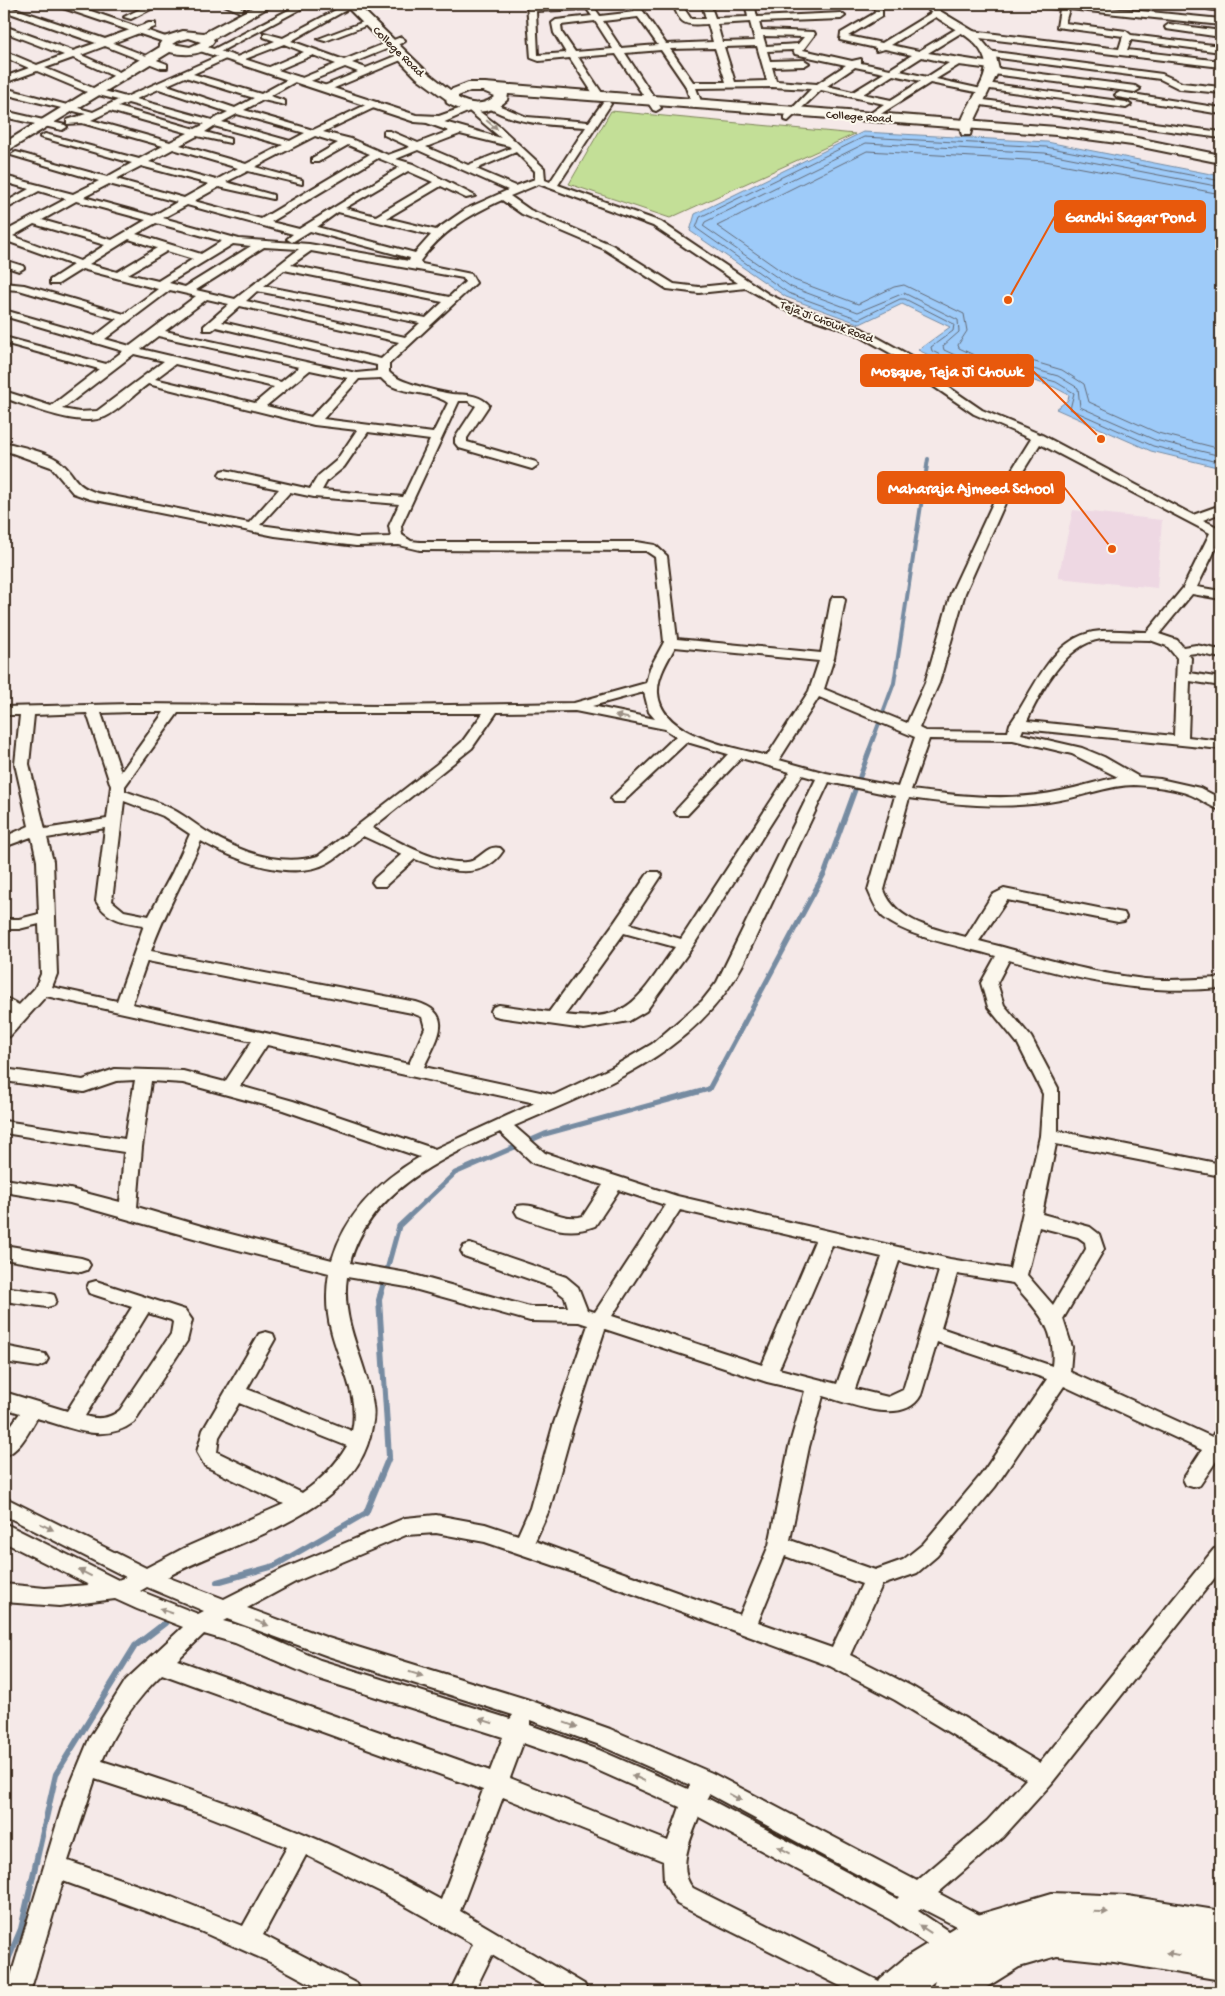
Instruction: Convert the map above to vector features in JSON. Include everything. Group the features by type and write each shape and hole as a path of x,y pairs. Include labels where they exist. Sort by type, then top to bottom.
{"main road":[{"path":"4,163 75,120 112,102 245,9 268,4"},
{"name":"College Road","path":"354,4 369,23 436,73 454,93"},
{"name":"College Road","path":"354,4 396,42 403,56 422,75 454,93"},
{"path":"4,149 98,92 168,44 199,41"},
{"path":"168,44 184,50"},
{"path":"479,87 494,99 472,108 454,102 454,93 479,87"},
{"name":"College Road","path":"494,99 603,100 1107,138 1221,159"},
{"name":"College Road","path":"653,104 696,100 792,114 871,117 1096,144 1221,167"},
{"path":"959,1971 984,1930 1052,1910 1128,1912 1221,1928"},
{"path":"893,1992 919,1970 959,1971 1057,1938 1114,1944 1221,1962"}],"street":[{"path":"60,4 139,30 168,44"},
{"path":"89,4 199,41 231,58 458,131 513,146"},
{"path":"128,17 157,4"},
{"path":"226,4 274,20"},
{"path":"199,41 274,20 306,4"},
{"path":"112,102 129,100 184,74 284,41 354,4"},
{"path":"634,4 639,14 665,47 690,84 696,100 721,95"},
{"path":"676,4 685,21 841,16"},
{"path":"706,4 731,84"},
{"path":"772,84 750,7 752,5 784,4"},
{"path":"878,4 879,14 842,37 1131,97 1221,111"},
{"path":"1040,4 1221,22"},
{"path":"1158,15 1161,4"},
{"path":"653,104 618,51 589,5 532,6 534,56 543,58 573,55 618,51 665,47 720,45 801,47"},
{"path":"1065,5 1060,25 1123,33 1128,37 1221,49"},
{"path":"4,15 27,6"},
{"path":"1211,7 1221,8"},
{"path":"4,8 106,43 164,66"},
{"path":"792,114 820,87 852,64 883,47 933,8 966,31 987,54 992,69 984,94 967,128"},
{"path":"553,185 592,125 603,100 558,34 556,23 639,14"},
{"path":"1062,16 1221,34"},
{"path":"322,39 369,23"},
{"path":"4,80 152,25"},
{"path":"4,29 73,55 121,76"},
{"path":"855,95 919,54 966,31 1221,64"},
{"path":"303,32 337,45"},
{"path":"758,34 810,33 798,49 798,52 984,94 1118,120 1221,134"},
{"path":"267,35 367,72"},
{"path":"1122,52 1128,37"},
{"path":"4,236 260,97 396,42"},
{"path":"270,70 312,52"},
{"path":"4,54 98,92 112,102 227,141"},
{"path":"987,54 1165,78 1180,86 1221,90"},
{"path":"328,88 403,56"},
{"path":"871,117 956,62"},
{"path":"766,64 804,63"},
{"path":"184,74 282,104"},
{"path":"1107,138 1145,75"},
{"path":"690,84 772,84 820,87 890,103"},
{"path":"159,86 235,111 348,141 409,166 470,196"},
{"path":"4,91 73,108 75,120"},
{"path":"984,94 1131,97"},
{"path":"1119,94 1131,97"},
{"path":"783,95 810,96"},
{"path":"494,99 506,115 523,120 592,125"},
{"path":"129,100 291,144"},
{"path":"54,282 155,218 216,184 291,144 375,104"},
{"path":"430,121 449,118 472,108 540,170 541,177 539,181"},
{"path":"4,114 45,123 75,120 298,182"},
{"path":"389,158 458,131"},
{"path":"387,133 516,190"},
{"path":"45,137 138,164 269,198"},
{"path":"315,160 348,141"},
{"path":"469,168 513,146"},
{"path":"262,223 379,153"},
{"path":"16,155 262,223 305,231 414,263 460,274 471,279 468,288 408,341 383,369 356,376 156,332"},
{"path":"285,244 336,210 409,166"},
{"path":"4,179 36,189 155,218 231,240 309,247 414,263"},
{"path":"334,325 381,286 414,263 454,220 502,195 539,181 657,224 748,285"},
{"path":"376,220 442,182"},
{"path":"4,207 36,189"},
{"path":"502,195 526,212 608,247 671,287 699,290 748,285"},
{"path":"336,210 440,234"},
{"path":"33,220 113,244"},
{"path":"127,235 202,258"},
{"path":"4,236 79,266 236,304 408,341"},
{"path":"98,339 162,287 231,240"},
{"path":"185,292 261,244"},
{"path":"118,276 166,247"},
{"path":"194,341 256,287 309,247"},
{"path":"4,263 19,268"},
{"path":"284,267 452,302"},
{"name":"Teja Ji Chowk Road","path":"748,285 787,307 858,331 890,346 916,363 937,384 978,412 1038,438 1219,534"},
{"path":"4,286 20,287 125,318"},
{"path":"256,287 429,322"},
{"path":"54,409 203,296"},
{"path":"4,314 132,350 283,386"},
{"path":"4,329 20,318"},
{"path":"214,323 383,369 394,383 450,397 471,398 483,405 462,438 461,443 463,446 532,465"},
{"path":"4,340 108,368"},
{"path":"4,394 80,416 93,417 101,414 172,360"},
{"path":"256,408 307,366"},
{"path":"314,421 356,376"},
{"path":"146,380 314,421 436,437"},
{"path":"450,397 454,402 452,408 436,437 395,526 396,536 406,544 420,546 650,548 661,556 671,642 657,668 651,692 656,712 669,726 685,736 829,778 903,793 961,801 1005,802 1060,796 1118,781 1136,781 1195,791 1221,804"},
{"path":"314,493 322,479 340,464 364,427"},
{"path":"1038,438 1004,492 958,593 917,733 903,793 876,890 882,905 889,914 912,926 1058,969 1122,984 1188,987 1221,983"},
{"path":"4,446 43,458 55,464 77,490 94,496 251,528 356,542 400,541"},
{"path":"225,474 314,493 407,501"},
{"path":"251,528 287,488"},
{"path":"1193,519 1221,509"},
{"path":"1152,636 1189,589 1219,534"},
{"path":"1189,589 1221,595"},
{"path":"771,761 816,691 827,658 838,600"},
{"path":"1015,729 1044,678 1083,638 1094,636 1152,636 1172,643 1184,658 1181,740"},
{"path":"671,642 827,658"},
{"path":"1179,652 1196,649 1221,654"},
{"path":"1183,676 1221,682"},
{"path":"575,707 653,685"},
{"path":"816,691 917,733 1015,729 1181,740 1221,745"},
{"path":"4,711 174,708 384,710 575,707 669,726"},
{"path":"118,790 174,708"},
{"path":"118,790 168,814 198,832 240,853 276,864 296,866 310,864 323,858 442,767 467,745 493,708"},
{"path":"93,709 118,790 104,901 107,910 116,914 153,922"},
{"path":"4,1032 42,990 49,974 45,860 36,832 22,764 27,710"},
{"path":"1015,729 1098,760 1136,781"},
{"path":"618,799 685,736"},
{"path":"682,812 738,752"},
{"path":"499,1011 584,1023 623,1017 640,1007 685,945 799,770"},
{"path":"4,1593 36,1598 60,1597 118,1590 153,1580 303,1503 328,1486 347,1464 359,1442 365,1419 362,1398 338,1321 336,1301 355,1227 379,1195 415,1167 437,1156 507,1130 553,1101 608,1076 660,1047 711,1003 733,968 829,778"},
{"path":"4,842 36,832 114,822"},
{"path":"361,830 413,853 457,867 468,868 476,866 495,850"},
{"path":"123,1006 153,922 180,873 198,832"},
{"path":"380,882 413,853"},
{"path":"553,1019 620,927 654,875"},
{"path":"970,943 996,899 1004,894 1118,917"},
{"path":"4,924 19,924 47,917"},
{"path":"620,927 685,945"},
{"path":"1005,952 990,983 996,1007 1024,1041 1052,1094 1049,1136 1018,1277"},
{"path":"141,954 416,1008 428,1013 433,1020 433,1028 414,1071"},
{"path":"42,990 123,1006 553,1101"},
{"path":"4,1002 20,1015"},
{"path":"230,1088 263,1038"},
{"path":"4,1075 84,1086 115,1075 182,1077 230,1088 437,1156"},
{"path":"128,1211 133,1147 144,1075"},
{"path":"4,1127 133,1147"},
{"path":"507,1130 539,1158 676,1202 950,1266 1018,1277 1054,1320 1065,1345 1060,1376 988,1481 930,1550 910,1567 875,1579 779,1545"},
{"path":"1049,1136 1221,1170"},
{"path":"524,1211 566,1225 582,1225 589,1221 615,1182"},
{"path":"4,1186 70,1196 215,1237 344,1269 407,1280 530,1314 579,1315 615,1324 767,1374 816,1385 888,1405 898,1403 910,1395 950,1266"},
{"path":"523,1546 540,1508 563,1426 599,1320 676,1202"},
{"path":"1032,1218 1084,1232 1093,1239 1095,1249 1054,1320"},
{"path":"767,1374 826,1237"},
{"path":"470,1251 559,1282 568,1287 575,1294 579,1315"},
{"path":"4,1252 81,1264"},
{"path":"844,1393 893,1253"},
{"path":"4,1400 95,1427 118,1423 127,1416 180,1336 183,1320 178,1315 96,1288"},
{"path":"4,1294 47,1300"},
{"path":"72,1420 144,1304"},
{"path":"930,1332 1060,1376 1218,1443 1193,1479"},
{"path":"266,1339 210,1436 207,1454 212,1460 303,1503"},
{"path":"4,1354 38,1359"},
{"path":"746,1627 779,1545 799,1447 816,1385"},
{"path":"235,1393 359,1442"},
{"path":"4,1448 18,1432 33,1408"},
{"path":"4,1505 153,1580 196,1614 316,1668 517,1730 592,1757 693,1802 899,1912 959,1971"},
{"path":"4,1532 144,1603 196,1614 225,1609 290,1575 405,1527 436,1524 459,1527 523,1546 837,1659 903,1693 1043,1777"},
{"path":"899,1912 995,1829 1043,1777 1221,1555"},
{"path":"837,1659 875,1579"},
{"path":"225,1609 328,1647 526,1709 602,1736 704,1780 984,1930 1011,1952"},
{"path":"18,1992 75,1800 98,1744 134,1687 158,1663 196,1614"},
{"path":"158,1663 537,1798 676,1856"},
{"path":"447,1914 526,1709"},
{"path":"88,1767 205,1803 323,1852 447,1914 576,1992"},
{"path":"704,1780 693,1802 676,1856 674,1874 676,1886 685,1896 877,1992"},
{"path":"249,1938 301,1842"},
{"path":"55,1868 149,1898 249,1938 349,1992"},
{"path":"462,1992 488,1939"}],"shaded area":[{"path":"1073,510 1162,520 1157,588 1058,578"}],"green space":[{"path":"611,111 855,134 670,218 569,184"}],"water":[{"path":"863,132 1047,142 1221,176 1221,468 1151,451 1056,409 1068,400 1069,395 1054,387 1018,376 991,384 918,350 950,327 902,304 860,324 786,297 690,231 695,214"}],"waterway":[{"path":"869,750 894,683 928,459"},
{"path":"380,1295 399,1226 455,1173 545,1134 709,1089 825,872 870,749"},
{"path":"217,1582 274,1566 366,1513 389,1457 379,1300 381,1293"},
{"path":"4,1969 21,1929 56,1774 135,1646 165,1623"}],"place":[{"name":"Gandhi Sagar Pond","path":"1008,300"},
{"name":"Mosque, Teja Ji Chowk","path":"1101,439"},
{"name":"Maharaja Ajmeed School","path":"1112,549"}]}
